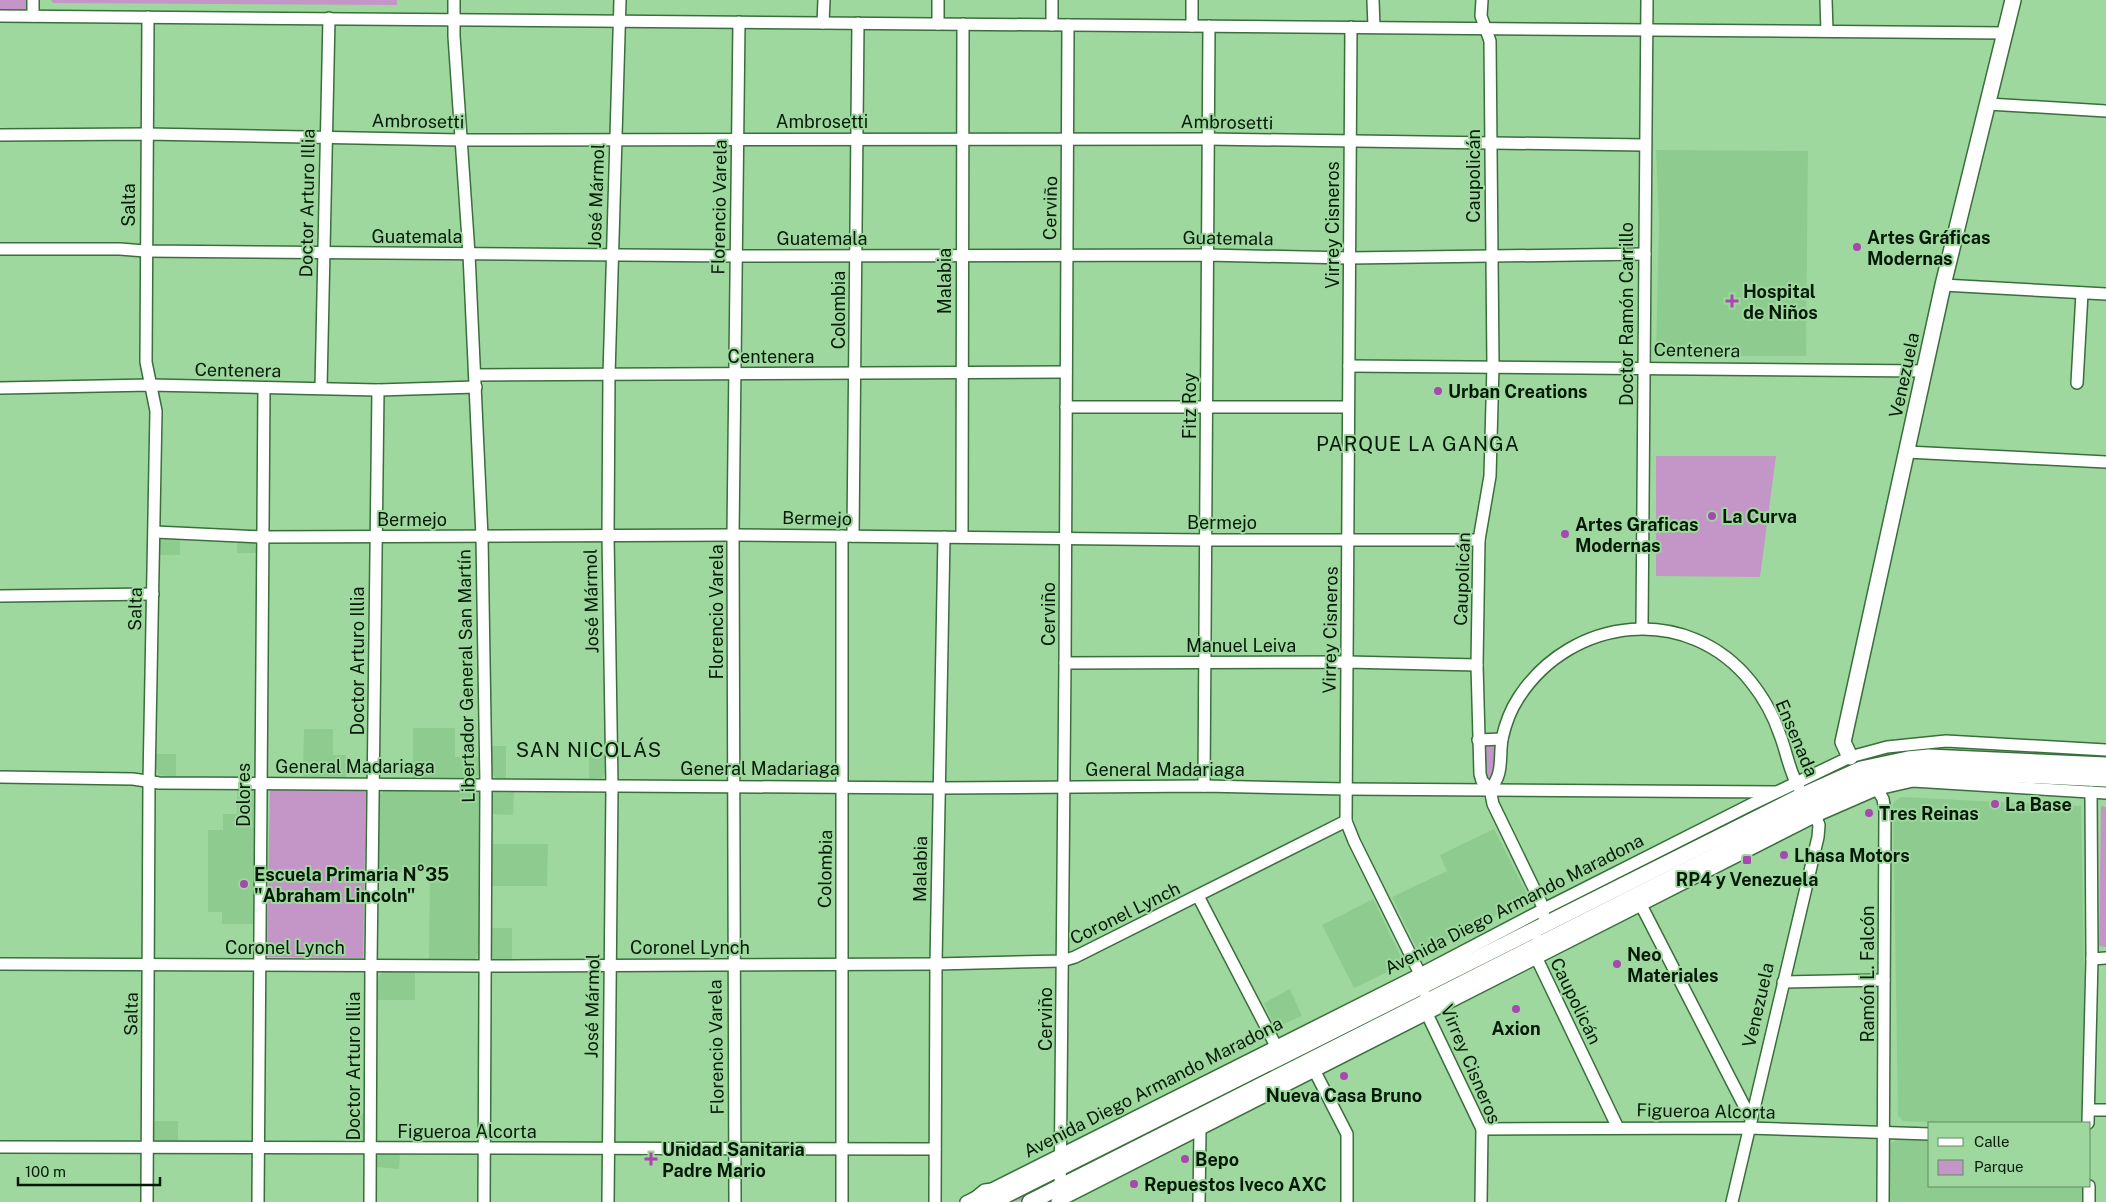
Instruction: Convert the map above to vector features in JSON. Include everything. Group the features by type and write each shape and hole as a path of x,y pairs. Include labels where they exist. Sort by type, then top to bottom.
{"main road":[{"name":"Venezuela","path":"1850,757 1843,742 1943,285 2013,0"},
{"name":"Avenida Diego Armando Maradona","path":"1870,779 1908,759 1929,757 2106,765"},
{"name":"Avenida Diego Armando Maradona","path":"983,1199 1022,1187 1061,1161 1278,1052 1360,1017 1422,979 1542,925 1806,800 1870,779 1914,770 2106,779"},
{"name":"Avenida Diego Armando Maradona","path":"1030,1202 1059,1198 1312,1066 1536,953 1806,800"},
{"path":"1278,1052 1310,1029 1360,1017"},
{"path":"1061,1161 1169,1101"}],"street":[{"path":"33,0 33,16"},
{"name":"Libertador General San Martín","path":"454,0 476,381 482,537 486,785 484,1202"},
{"name":"José Mármol","path":"608,1202 612,786 608,535 609,376 620,0"},
{"path":"823,23 824,0"},
{"path":"938,0 938,24"},
{"path":"1052,0 1052,25"},
{"path":"1192,0 1192,26"},
{"path":"1373,0 1374,27"},
{"name":"Caupolicán","path":"1482,0 1481,16 1490,41 1493,366 1490,476 1479,540 1477,665 1480,774 1482,781 1490,789 1493,804 1544,909 1536,953 1618,1128"},
{"name":"Doctor Ramón Carrillo","path":"1642,628 1644,145 1647,0"},
{"path":"1826,0 1827,31"},
{"path":"0,16 1485,27 2005,33"},
{"name":"Salta","path":"147,1202 149,782 156,411 146,362 145,251 148,17"},
{"name":"Doctor Arturo Illia","path":"321,388 329,18"},
{"name":"Florencio Varela","path":"735,1202 733,535 738,22"},
{"name":"Colombia","path":"842,1202 841,964 843,786 848,536 855,374 858,23"},
{"name":"Malabia","path":"962,537 963,24"},
{"name":"Cerviño","path":"1059,1198 1061,1161 1066,663 1068,25"},
{"name":"Fitz Roy","path":"1204,786 1209,26"},
{"name":"Virrey Cisneros","path":"1351,27 1346,821 1422,979 1426,1008 1482,1129 1481,1202"},
{"path":"1988,104 2106,111"},
{"name":"Ambrosetti","path":"0,135 146,134 461,140 737,138 1207,139 1644,145"},
{"name":"Guatemala","path":"0,249 736,256 962,254 1206,255 1349,258 1491,258 1645,254"},
{"path":"1943,285 2106,294"},
{"path":"2077,383 2082,293"},
{"name":"Centenera","path":"1349,366 1643,367 1924,371"},
{"name":"Centenera","path":"0,388 150,385 378,390 476,381 609,376 962,371 1066,372"},
{"name":"Dolores","path":"258,1202 264,388"},
{"name":"Doctor Arturo Illia","path":"370,1202 370,965 378,390"},
{"path":"1066,407 1348,407"},
{"path":"1907,452 2106,462"},
{"name":"Bermejo","path":"155,532 262,537 733,535 1066,537 1205,540 1348,538 1479,540"},
{"name":"Malabia","path":"935,1202 936,964 944,537"},
{"path":"0,596 153,594"},
{"name":"Ensenada","path":"1490,789 1498,780 1502,739 1510,715 1518,698 1536,674 1555,658 1580,643 1603,634 1642,628 1674,632 1694,639 1716,650 1737,666 1751,683 1775,722 1806,800"},
{"name":"Manuel Leiva","path":"1066,663 1347,662 1477,665"},
{"path":"1478,740 1502,739"},
{"name":"Avenida Diego Armando Maradona","path":"1536,953 1642,907 1806,800 1850,757 1896,745 1946,741 2106,750"},
{"name":"Ramón L. Falcón","path":"1850,757 1870,779 1883,799 1885,811 1883,1202"},
{"name":"General Madariaga","path":"0,777 133,779 149,782 486,785 734,785 939,788 1204,786 1345,789 1775,792"},
{"name":"Avenida Diego Armando Maradona","path":"1310,1029 1422,979 1544,909 1775,792 1806,800 1870,779 2106,793"},
{"path":"2088,1122 2092,959 2090,792"},
{"name":"Venezuela","path":"1732,1202 1818,837 1819,825 1806,800"},
{"name":"Coronel Lynch","path":"0,964 486,966 936,964 1062,961 1075,957 1346,821"},
{"path":"1198,896 1278,1052"},
{"path":"1642,907 1749,1124"},
{"path":"2092,959 2106,958"},
{"path":"1783,982 1884,980"},
{"name":"Avenida Diego Armando Maradona","path":"1169,1101 1278,1052"},
{"path":"1312,1066 1347,1134 1347,1202"},
{"name":"Avenida Diego Armando Maradona","path":"1059,1198 1200,1130 1312,1066"},
{"path":"2089,1110 2106,1110"},
{"name":"Figueroa Alcorta","path":"1482,1129 1618,1128 1749,1124 1884,1134 1928,1134"},
{"path":"1199,1202 1200,1130"},
{"name":"Figueroa Alcorta","path":"0,1147 608,1150 735,1148 935,1149"},
{"name":"Avenida Diego Armando Maradona","path":"966,1202 983,1199 1061,1161"},
{"path":"2089,1187 2089,1202"}],"shaded area":[{"name":"Hospital de Niños","path":"1656,150 1808,151 1806,356 1661,356 1656,351 1659,223"},
{"path":"180,540 180,555 158,555 158,541"},
{"path":"237,540 254,542 258,553 237,553"},
{"path":"413,728 455,728 455,757 480,757 479,775 474,778 413,778"},
{"path":"304,729 333,729 333,755 346,755 346,778 303,778"},
{"path":"488,746 506,746 506,780 497,779 490,771"},
{"path":"155,754 176,754 176,777 159,775 156,768"},
{"path":"589,755 605,755 605,773 602,778 589,779"},
{"path":"237,786 253,788 255,791 255,924 222,924 222,912 208,912 208,830 223,830 223,814 237,814"},
{"path":"386,788 477,790 480,794 479,952 475,959 429,960 430,872 377,872 378,797"},
{"path":"514,789 513,815 490,814 491,798 495,790"},
{"path":"1901,797 2081,806 2087,1122 1928,1122 1903,1121 1898,1116 1893,803"},
{"path":"1494,829 1527,894 1527,900 1428,950 1416,947 1392,897 1447,871 1440,855"},
{"path":"489,844 548,844 547,886 489,886"},
{"path":"1373,899 1402,959 1400,966 1354,988 1322,925"},
{"path":"490,928 512,928 512,961 496,961 491,957"},
{"path":"384,970 415,970 415,1000 377,1000 377,979"},
{"path":"1290,989 1302,1016 1281,1025 1273,1023 1264,1003"},
{"path":"351,1113 367,1114 366,1138 362,1142 351,1143"},
{"path":"152,1121 178,1121 178,1142 156,1142 151,1135"},
{"path":"1898,1139 1928,1140 1928,1187 2088,1187 2088,1202 1890,1202 1891,1143"},
{"path":"383,1153 400,1154 399,1169 376,1167 377,1157"}],"green space":[{"path":"0,0 31,0 29,9 0,10"},
{"path":"51,0 397,0 397,5 53,3"},
{"name":"La Curva","path":"1656,456 1776,456 1760,577 1656,576"},
{"path":"1486,744 1498,744 1493,779 1485,777 1484,774"},
{"path":"270,787 366,788 363,958 267,957"},
{"path":"2101,806 2106,807 2106,947 2099,946"},
{"path":"1408,1004 1080,1170 1074,1170 1081,1166"},
{"path":"1042,1184 1047,1184 1034,1195 1017,1201 1006,1202"}],"place":[{"name":"Artes Gráficas Modernas","path":"1857,247"},
{"name":"Hospital de Niños","path":"1732,301"},
{"name":"Urban Creations","path":"1438,391"},
{"name":"La Curva","path":"1712,516"},
{"name":"Artes Graficas Modernas","path":"1565,534"},
{"name":"La Base","path":"1995,804"},
{"name":"Tres Reinas","path":"1869,813"},
{"name":"Lhasa Motors","path":"1784,855"},
{"name":"RP4 y Venezuela","path":"1747,860"},
{"name":"Escuela Primaria N°35 \"Abraham Lincoln\"","path":"244,884"},
{"name":"Neo Materiales","path":"1617,964"},
{"name":"Axion","path":"1516,1009"},
{"name":"Nueva Casa Bruno","path":"1344,1076"},
{"name":"Unidad Sanitaria Padre Mario","path":"651,1159"},
{"name":"Bepo","path":"1185,1159"},
{"name":"Repuestos Iveco AXC","path":"1134,1184"}],"district":[{"name":"PARQUE LA GANGA","path":"1418,444"},
{"name":"SAN NICOLÁS","path":"589,750"}]}
